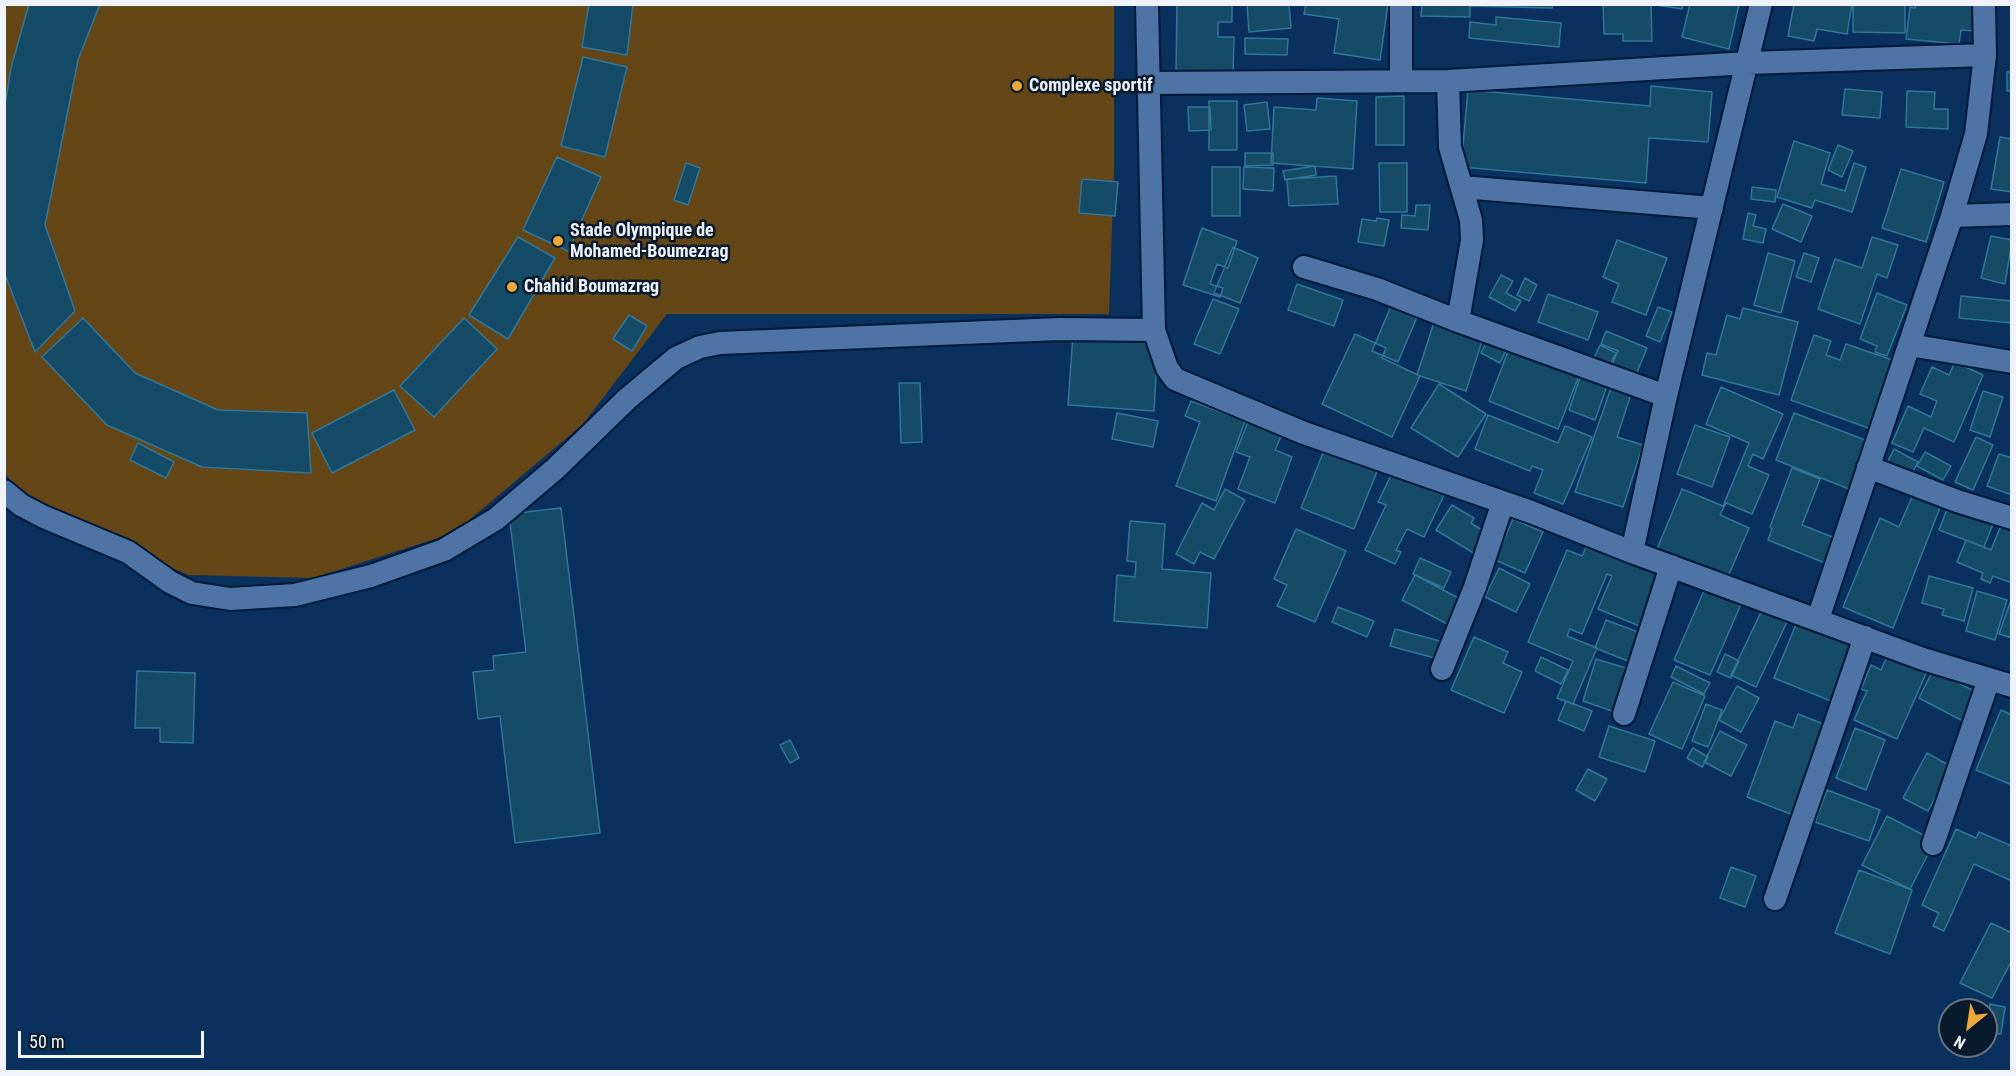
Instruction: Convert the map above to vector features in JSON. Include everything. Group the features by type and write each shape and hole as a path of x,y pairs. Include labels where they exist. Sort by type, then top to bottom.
{"street":[{"path":"1147,4 1154,330 1167,369 1175,379 1194,389 1304,433 1503,502 1923,659 2012,686"},
{"path":"1401,4 1401,81"},
{"path":"1632,552 1666,396 1749,63 1761,4"},
{"path":"1818,619 1952,216 1976,134 1985,55 1984,4"},
{"path":"1148,82 1448,81 1749,63 1985,55"},
{"path":"1448,81 1450,147 1456,175 1462,187 1471,220 1472,240 1458,321"},
{"path":"1462,187 1712,208"},
{"path":"1952,216 2012,214"},
{"path":"1304,267 1377,289 1458,321 1666,396"},
{"path":"4,491 21,505 44,517 128,552 170,582 192,593 230,599 295,595 371,576 434,554 496,519 555,469 627,399 676,358 700,347 720,343 1025,330 1154,330"},
{"path":"1909,345 2012,362"},
{"path":"1868,467 1957,501 2012,518"},
{"path":"1442,669 1475,587 1503,502"},
{"path":"1624,714 1671,566"},
{"path":"1775,898 1865,637"},
{"path":"1933,844 1989,679"}],"shaded area":[{"name":"Stade Olympique de Mohamed-Boumezrag","path":"4,5 1114,5 1114,168 1109,314 667,314 583,424 454,533 313,578 188,575 25,501 5,473"}],"building":[{"path":"29,4 100,4 78,60 45,225 75,311 35,352 4,272 4,112 11,68"},
{"path":"589,4 633,4 627,55 582,47"},
{"path":"1177,4 1232,4 1232,22 1218,22 1218,37 1234,37 1233,74 1176,72"},
{"path":"1247,4 1289,4 1291,28 1249,32"},
{"path":"1306,4 1388,4 1380,60 1334,53 1339,19 1304,14"},
{"path":"1422,4 1553,4 1552,8 1470,6 1470,17 1421,16"},
{"path":"1603,4 1651,4 1652,41 1623,41 1623,34 1604,34"},
{"path":"1649,4 1683,4 1682,9"},
{"path":"1690,4 1739,4 1729,49 1682,37"},
{"path":"1794,4 1852,4 1847,34 1817,29 1814,41 1788,36"},
{"path":"1853,4 1905,4 1905,33 1853,32"},
{"path":"1916,4 1979,4 1976,31 1961,30 1959,44 1906,39 1910,7 1915,8"},
{"path":"1496,17 1561,23 1559,47 1469,38 1470,22 1496,25"},
{"path":"1245,38 1288,39 1287,55 1245,54"},
{"path":"583,57 627,67 605,157 561,146"},
{"path":"2007,72 2012,72 2012,91 2007,91"},
{"path":"1651,86 1712,92 1708,142 1649,138 1646,183 1461,167 1468,90 1650,106"},
{"path":"1845,89 1882,92 1880,118 1842,115"},
{"path":"1907,91 1935,92 1934,109 1948,109 1948,129 1906,127"},
{"path":"1404,96 1404,145 1376,145 1376,97"},
{"path":"1317,98 1357,101 1353,169 1271,163 1274,107 1316,110"},
{"path":"1209,101 1237,101 1237,150 1209,150"},
{"path":"1267,102 1270,129 1247,131 1244,105"},
{"path":"1188,107 1210,107 1211,130 1189,131"},
{"path":"2000,137 2012,139 2012,192 1991,189"},
{"path":"1794,141 1830,153 1821,184 1845,191 1854,163 1866,167 1852,212 1815,200 1812,208 1777,197"},
{"path":"1838,145 1853,151 1842,177 1828,170"},
{"path":"1245,153 1273,153 1273,165 1245,166"},
{"path":"557,157 601,177 568,251 523,230"},
{"path":"686,163 700,168 688,205 674,200"},
{"path":"1379,163 1407,163 1407,212 1380,212"},
{"path":"1315,166 1316,175 1285,180 1283,171"},
{"path":"1212,167 1240,167 1240,216 1212,216"},
{"path":"1244,167 1274,168 1273,191 1243,189"},
{"path":"1901,169 1944,182 1926,242 1882,228"},
{"path":"1336,176 1338,204 1289,206 1287,179"},
{"path":"1082,179 1118,182 1115,216 1079,213"},
{"path":"1752,187 1776,190 1775,202 1751,199"},
{"path":"1783,204 1812,216 1801,242 1772,229"},
{"path":"1416,205 1430,205 1428,230 1401,228 1402,215 1415,216"},
{"path":"1748,213 1756,215 1753,226 1766,229 1763,243 1743,239"},
{"path":"1377,218 1389,220 1384,246 1358,242 1362,219 1376,221"},
{"path":"1202,228 1237,241 1228,268 1217,264 1210,284 1223,288 1220,297 1183,285"},
{"path":"1991,236 2012,240 2005,284 1981,278"},
{"name":"Chahid Boumazrag","path":"518,237 555,258 508,339 469,315"},
{"path":"1872,237 1898,245 1887,278 1877,274 1860,324 1818,309 1835,259 1862,268"},
{"path":"1617,240 1667,258 1646,315 1612,302 1619,284 1603,277"},
{"path":"1233,247 1258,258 1240,303 1214,293"},
{"path":"1768,253 1795,261 1781,313 1754,305"},
{"path":"1804,253 1819,258 1811,282 1796,277"},
{"path":"1501,275 1513,281 1506,293 1521,301 1515,311 1489,297"},
{"path":"1525,278 1537,285 1529,301 1517,295"},
{"path":"1297,284 1343,300 1334,326 1288,310"},
{"path":"1877,293 1907,305 1887,356 1875,352 1877,346 1860,339"},
{"path":"1548,294 1598,312 1588,340 1538,322"},
{"path":"1961,296 2012,301 2012,323 1959,318"},
{"path":"1213,299 1239,309 1220,354 1194,344"},
{"path":"1391,306 1417,317 1398,362 1372,351"},
{"path":"1658,307 1672,312 1660,342 1646,336"},
{"path":"1743,308 1798,322 1779,395 1702,375 1707,353 1716,355 1727,315 1740,319"},
{"path":"629,315 647,326 632,351 613,339"},
{"path":"83,318 135,373 218,410 307,413 311,473 202,467 107,425 42,357"},
{"path":"464,318 497,349 434,417 400,386"},
{"path":"1435,319 1484,335 1466,391 1417,375"},
{"path":"1493,328 1512,338 1500,363 1481,353"},
{"path":"1606,331 1647,348 1635,377 1611,367 1618,351 1601,344"},
{"path":"1355,334 1386,348 1382,358 1420,376 1392,437 1322,404"},
{"path":"1073,335 1158,340 1154,411 1068,405"},
{"path":"1814,335 1831,341 1826,355 1840,360 1846,344 1895,361 1871,429 1791,400"},
{"path":"1512,341 1584,363 1558,429 1489,401"},
{"path":"1600,345 1616,353 1609,366 1594,358"},
{"path":"1955,362 1983,375 1954,442 1924,428 1913,452 1892,443 1908,406 1931,417 1937,401 1920,394 1932,367 1949,375"},
{"path":"1585,363 1612,372 1595,420 1569,410"},
{"path":"1614,379 1634,385 1617,437 1643,445 1623,507 1575,492"},
{"path":"899,383 920,383 922,442 901,443"},
{"path":"1439,384 1486,414 1458,457 1411,428"},
{"path":"1721,387 1783,414 1763,459 1753,454 1748,466 1769,475 1752,514 1726,503 1720,515 1749,528 1727,579 1657,549 1682,489 1723,506 1749,443 1706,424"},
{"path":"394,390 415,430 332,473 312,433"},
{"path":"1983,391 2003,397 1990,437 1970,430"},
{"path":"1191,401 1245,421 1216,501 1176,486 1200,422 1185,416"},
{"path":"1117,413 1158,421 1153,447 1112,439"},
{"path":"1794,413 1868,441 1849,489 1776,460"},
{"path":"1488,415 1558,443 1565,426 1592,437 1563,504 1534,493 1543,470 1532,466 1530,471 1475,449"},
{"path":"1248,422 1282,434 1275,450 1292,457 1275,503 1238,489 1250,457 1236,452"},
{"path":"1695,425 1730,437 1712,487 1677,474"},
{"path":"1976,437 1993,445 1973,490 1955,482"},
{"path":"138,443 174,462 166,478 130,460"},
{"path":"1325,448 1378,469 1354,529 1301,508"},
{"path":"1894,449 1918,462 1908,481 1884,469"},
{"path":"1925,452 1951,466 1943,480 1917,466"},
{"path":"1999,454 2012,458 2012,495 1987,486"},
{"path":"1792,468 1820,479 1802,525 1835,538 1825,563 1768,540 1772,529 1770,527"},
{"path":"1394,469 1445,493 1424,537 1407,529 1396,550 1401,552 1395,564 1365,550 1386,505 1378,502"},
{"path":"1919,481 1946,492 1893,628 1843,607 1880,518 1899,527"},
{"path":"1225,489 1245,500 1214,559 1200,552 1194,564 1176,554 1202,503 1214,510"},
{"path":"1949,504 1994,521 1984,547 1939,530"},
{"path":"1452,505 1474,518 1471,523 1488,534 1475,554 1436,530"},
{"path":"561,508 600,833 515,843 500,716 478,719 473,672 494,670 493,656 526,652 509,514"},
{"path":"2006,513 2012,515 2012,583 1993,576 1990,583 1981,579 1983,573 1957,562 1966,540 1991,550"},
{"path":"1513,519 1543,532 1525,573 1495,560"},
{"path":"1130,521 1165,524 1162,569 1211,573 1207,628 1114,621 1117,575 1135,577 1136,562 1127,561"},
{"path":"1296,529 1346,551 1315,622 1277,606 1287,585 1274,579"},
{"path":"1589,541 1665,573 1642,627 1598,609 1612,576 1607,574 1582,634 1570,629 1567,636 1597,648 1573,704 1557,698 1573,661 1528,642 1567,550 1582,556"},
{"path":"1420,558 1451,572 1444,588 1413,574"},
{"path":"1499,568 1530,584 1516,612 1485,597"},
{"path":"1415,575 1464,601 1451,626 1402,600"},
{"path":"1929,576 1973,588 1964,621 1942,615 1944,609 1922,603"},
{"path":"1706,586 1742,602 1710,675 1674,660"},
{"path":"1977,591 2007,600 1995,640 1966,631"},
{"path":"2010,603 2012,604 2012,638 1999,634"},
{"path":"1338,607 1374,621 1367,637 1332,622"},
{"path":"1762,610 1787,622 1756,687 1731,675"},
{"path":"1801,612 1863,637 1836,703 1774,678"},
{"path":"1606,620 1638,632 1628,661 1595,648"},
{"path":"1395,629 1451,644 1446,661 1390,646"},
{"path":"1474,637 1508,652 1503,663 1522,672 1504,713 1451,690"},
{"path":"1889,652 1928,669 1897,739 1854,720 1867,691 1861,689 1871,665 1881,670"},
{"path":"1725,654 1739,661 1731,678 1717,672"},
{"path":"1541,657 1568,670 1561,684 1535,671"},
{"path":"1596,659 1629,669 1615,712 1583,701"},
{"path":"1676,666 1710,683 1704,694 1671,677"},
{"path":"1933,670 1978,693 1963,721 1919,698"},
{"path":"137,671 195,673 193,743 160,742 160,728 135,728"},
{"path":"1673,682 1705,696 1682,749 1649,734"},
{"path":"1737,686 1759,698 1741,732 1719,720"},
{"path":"1566,701 1592,711 1584,731 1558,720"},
{"path":"1706,704 1722,710 1708,747 1692,741"},
{"path":"2001,710 2012,715 2012,785 1976,770"},
{"path":"1798,714 1826,725 1793,815 1747,797 1775,721 1793,728"},
{"path":"1609,726 1655,741 1645,772 1599,757"},
{"path":"1855,728 1885,740 1866,790 1836,778"},
{"path":"1720,731 1747,745 1731,776 1704,762"},
{"path":"790,740 799,758 790,763 780,745"},
{"path":"1693,748 1708,757 1702,767 1687,758"},
{"path":"1927,753 1952,767 1928,811 1903,798"},
{"path":"1588,769 1607,779 1595,801 1576,790"},
{"path":"1827,790 1880,810 1869,841 1815,822"},
{"path":"1887,816 1935,841 1910,889 1862,865"},
{"path":"1956,829 1976,838 1979,832 2012,846 2012,881 1974,864 1944,931 1933,926 1939,913 1922,905"},
{"path":"1731,867 1756,876 1745,907 1720,898"},
{"path":"1859,870 1912,890 1890,954 1835,933"},
{"path":"1991,923 2012,933 2012,960 1992,998 1960,983"},
{"path":"1998,1006 2005,1007 2001,1034 1998,1034"}],"place":[{"name":"Complexe sportif","path":"1017,86"},
{"name":"Stade Olympique de Mohamed-Boumezrag","path":"558,241"},
{"name":"Chahid Boumazrag","path":"512,287"}]}
